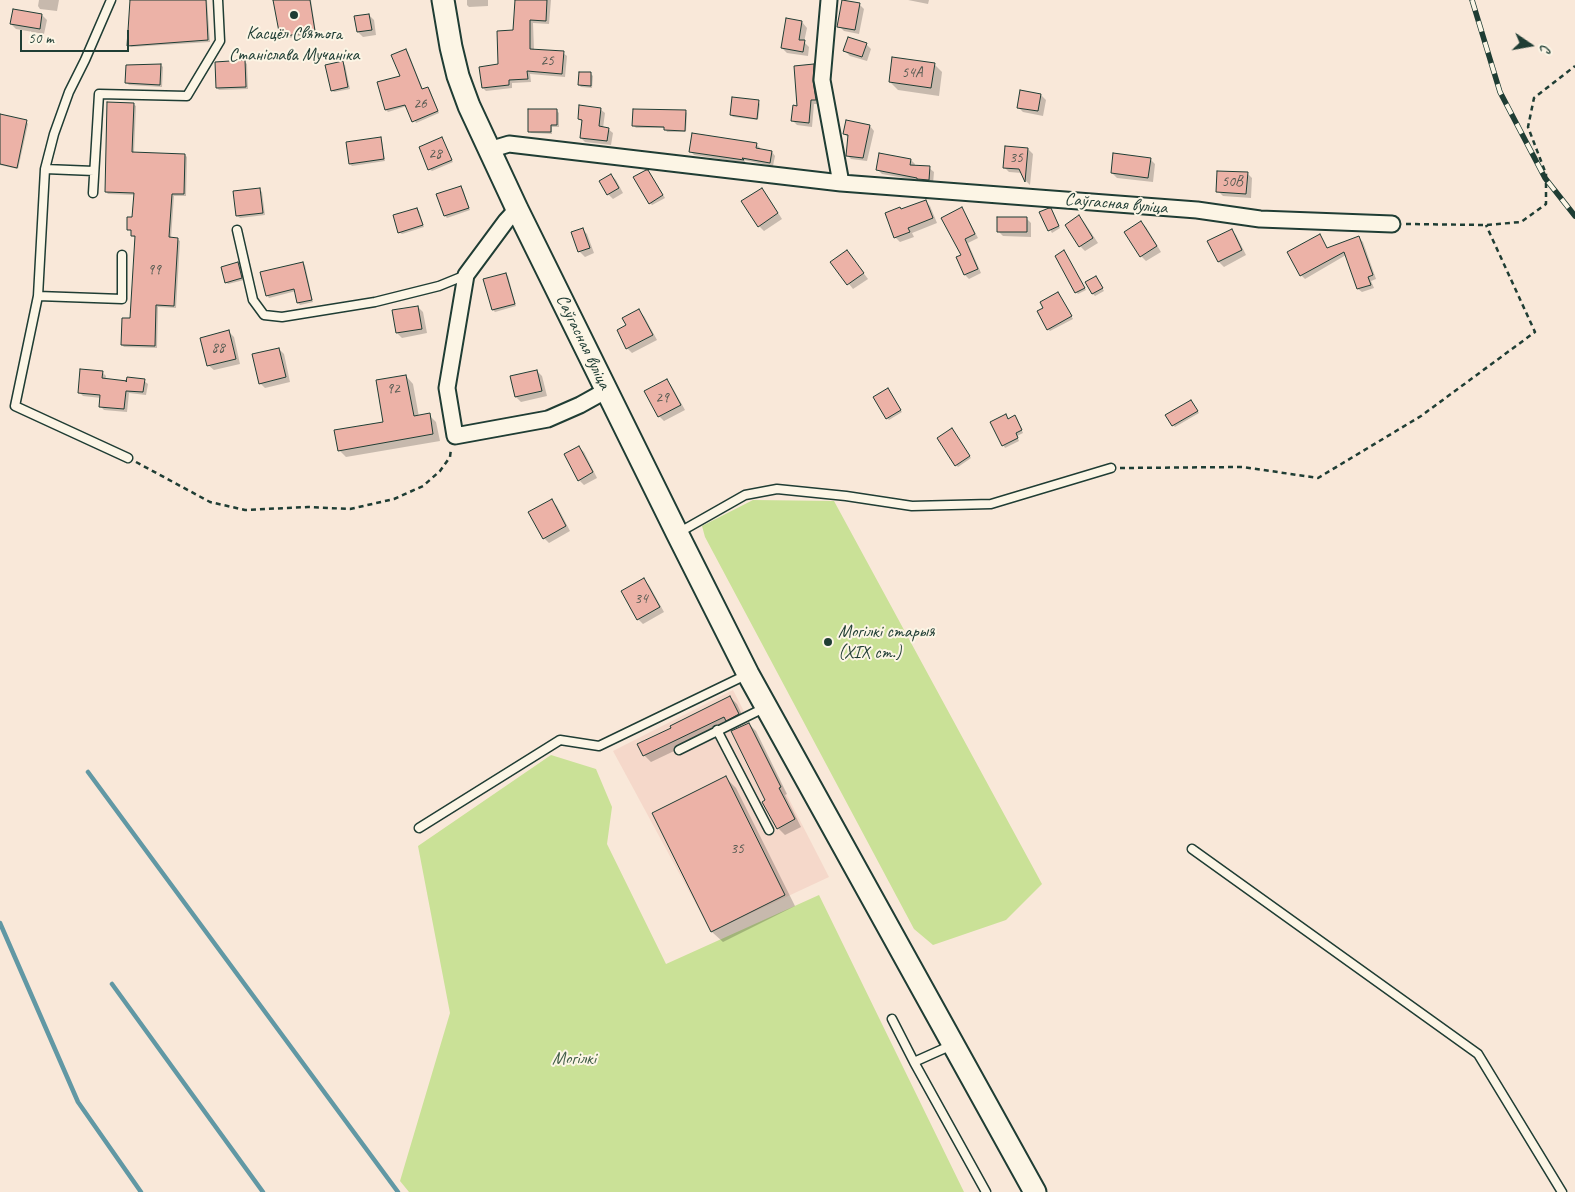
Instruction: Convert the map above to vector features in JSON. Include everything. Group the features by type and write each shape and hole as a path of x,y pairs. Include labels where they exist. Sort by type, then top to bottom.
{"main road":[{"name":"Саўгасная вуліца","path":"443,0 450,47 469,106 517,209 677,533 748,674 1035,1192"}],"street":[{"path":"829,0 822,80 840,183"},
{"name":"Саўгасная вуліца","path":"489,150 509,144 840,183 1197,210 1260,219 1392,224"},
{"path":"517,209 466,274 447,388 455,436 548,419 580,405 607,390"}],"lane":[{"path":"111,0 69,92 54,134 46,168 38,296 15,406 128,458"},
{"path":"93,193 99,94 187,96 220,41 218,0"},
{"path":"46,168 94,171"},
{"path":"237,230 253,300 264,315 282,317 375,302 439,286 466,274"},
{"path":"38,296 122,299 122,255"},
{"path":"677,533 745,495 778,489 846,496 912,506 991,504 1111,468"},
{"path":"419,828 560,740 599,746 748,674"},
{"path":"678,750 766,707"},
{"path":"717,730 769,830"},
{"path":"1192,849 1478,1054 1562,1192"},
{"path":"892,1020 986,1192"},
{"path":"914,1062 954,1044"}],"path":[{"path":"1392,224 1486,225 1521,222 1546,204 1546,174 1528,126 1534,98 1575,66"},
{"path":"1111,468 1243,467 1318,478 1421,416 1535,332 1486,225"},
{"path":"128,458 210,502 246,510 308,507 350,509 394,499 423,486 440,471 450,456 455,436"}],"shaded area":[{"path":"733,690 829,877 711,932 613,751"}],"green space":[{"path":"753,500 834,501 1042,884 1006,920 933,945 914,929 705,537 702,526"},
{"name":"Могілкі","path":"551,755 596,769 612,807 607,844 666,964 819,895 964,1192 409,1192 400,1181 450,1013 418,846"}],"building":[{"path":"130,0 206,0 208,40 127,46"},
{"name":"Касцёл Святога Станіслава Мучаніка","path":"273,0 310,0 315,31 280,37"},
{"path":"515,0 547,0 546,21 530,20 530,49 564,51 562,74 527,71 528,79 509,80 509,85 482,88 479,67 498,64 497,31 513,30"},
{"path":"842,0 860,3 855,30 837,27"},
{"path":"13,9 42,14 40,29 10,24"},
{"path":"369,14 372,30 357,32 354,16"},
{"path":"786,18 802,21 799,40 805,40 803,52 781,48"},
{"path":"848,37 867,43 862,57 843,51"},
{"path":"406,49 422,89 428,87 438,111 412,122 405,105 385,110 377,82 400,76 391,55"},
{"path":"892,57 935,63 931,88 889,82"},
{"path":"245,60 246,87 216,88 215,62"},
{"path":"343,61 348,87 331,91 325,65"},
{"path":"161,64 160,85 125,83 126,65"},
{"path":"814,64 813,81 816,100 811,100 809,123 791,121 793,105 797,106 794,66"},
{"path":"579,72 591,72 591,86 578,85"},
{"path":"1020,90 1041,94 1038,111 1017,108"},
{"path":"732,97 759,100 757,119 730,115"},
{"path":"107,102 134,103 132,152 185,154 184,194 172,194 169,237 178,238 174,306 156,305 155,346 121,345 122,318 130,318 135,236 131,236 131,230 127,230 127,217 132,217 134,193 105,192"},
{"path":"579,105 601,108 599,126 609,128 607,141 580,138 582,120 578,119"},
{"path":"528,109 557,109 557,125 551,125 551,132 528,132"},
{"path":"633,109 686,110 685,131 664,130 664,127 632,126"},
{"path":"0,114 27,120 17,168 0,164"},
{"path":"846,120 870,125 863,158 846,156 848,135 843,134"},
{"path":"692,133 757,143 756,148 772,151 770,163 689,152"},
{"path":"381,137 384,159 349,164 346,142"},
{"path":"442,137 452,160 428,170 419,147"},
{"path":"1005,146 1028,148 1025,182 1019,169 1003,168"},
{"path":"879,153 911,159 910,165 930,166 929,180 876,170"},
{"path":"1113,153 1151,158 1148,178 1111,173"},
{"path":"648,170 663,195 649,204 633,177"},
{"path":"1217,171 1248,172 1246,194 1216,192"},
{"path":"611,174 619,188 607,195 599,181"},
{"path":"461,186 469,208 444,216 436,194"},
{"path":"260,188 263,213 236,216 233,191"},
{"path":"762,188 778,213 758,227 741,201"},
{"path":"926,200 933,218 908,228 910,232 894,238 885,213"},
{"path":"962,207 975,234 965,239 978,269 964,275 956,257 961,255 941,218"},
{"path":"417,208 423,225 398,233 393,215"},
{"path":"1051,208 1059,226 1048,231 1039,212"},
{"path":"1079,215 1093,238 1079,247 1065,225"},
{"path":"997,217 1027,217 1027,232 997,232"},
{"path":"1141,221 1157,246 1140,257 1124,232"},
{"path":"583,228 590,248 578,252 571,232"},
{"path":"1232,229 1242,250 1218,262 1207,241"},
{"path":"1320,234 1327,248 1359,236 1373,275 1368,277 1371,285 1357,289 1344,252 1300,276 1287,252"},
{"path":"847,250 864,273 847,285 830,262"},
{"path":"1064,250 1085,288 1075,293 1055,256"},
{"path":"238,262 242,278 225,283 221,267"},
{"path":"303,262 312,300 297,303 294,289 266,296 260,272"},
{"path":"506,273 515,304 492,310 483,279"},
{"path":"1096,276 1103,288 1092,294 1085,282"},
{"path":"1058,292 1072,316 1047,330 1037,311 1043,308 1040,302"},
{"path":"418,306 422,329 396,333 392,310"},
{"path":"639,309 653,335 626,349 617,330 626,325 622,318"},
{"path":"229,330 236,359 207,366 200,338"},
{"path":"279,348 286,377 259,384 252,354"},
{"path":"80,369 103,371 102,378 126,381 127,377 145,379 143,392 126,391 124,409 99,407 100,395 78,393"},
{"path":"537,370 542,391 515,397 510,376"},
{"path":"406,375 414,416 430,413 433,434 338,451 334,430 383,422 376,380"},
{"path":"667,379 681,405 658,417 644,391"},
{"path":"888,388 901,410 886,419 873,397"},
{"path":"1191,400 1198,411 1172,426 1165,415"},
{"path":"1006,414 1008,419 1015,415 1022,430 1016,433 1018,438 1002,446 990,422"},
{"path":"952,428 970,456 955,466 937,438"},
{"path":"579,446 593,472 578,481 564,454"},
{"path":"552,499 566,526 543,539 528,512"},
{"path":"644,578 660,607 637,620 621,591"},
{"path":"730,696 739,714 726,721 724,717 643,756 637,744"},
{"path":"749,723 795,819 777,829 762,802 765,800 731,731"},
{"path":"726,776 785,895 711,932 652,813"}],"waterway":[{"path":"88,772 398,1192"},
{"path":"0,923 78,1102 141,1192"},
{"path":"112,984 263,1192"}],"railway":[{"path":"1472,0 1500,92 1545,178 1575,216"}],"place":[{"name":"Касцёл Святога Станіслава Мучаніка","path":"294,15"},
{"name":"Могілкі старыя (XIX ст.)","path":"828,642"}]}
